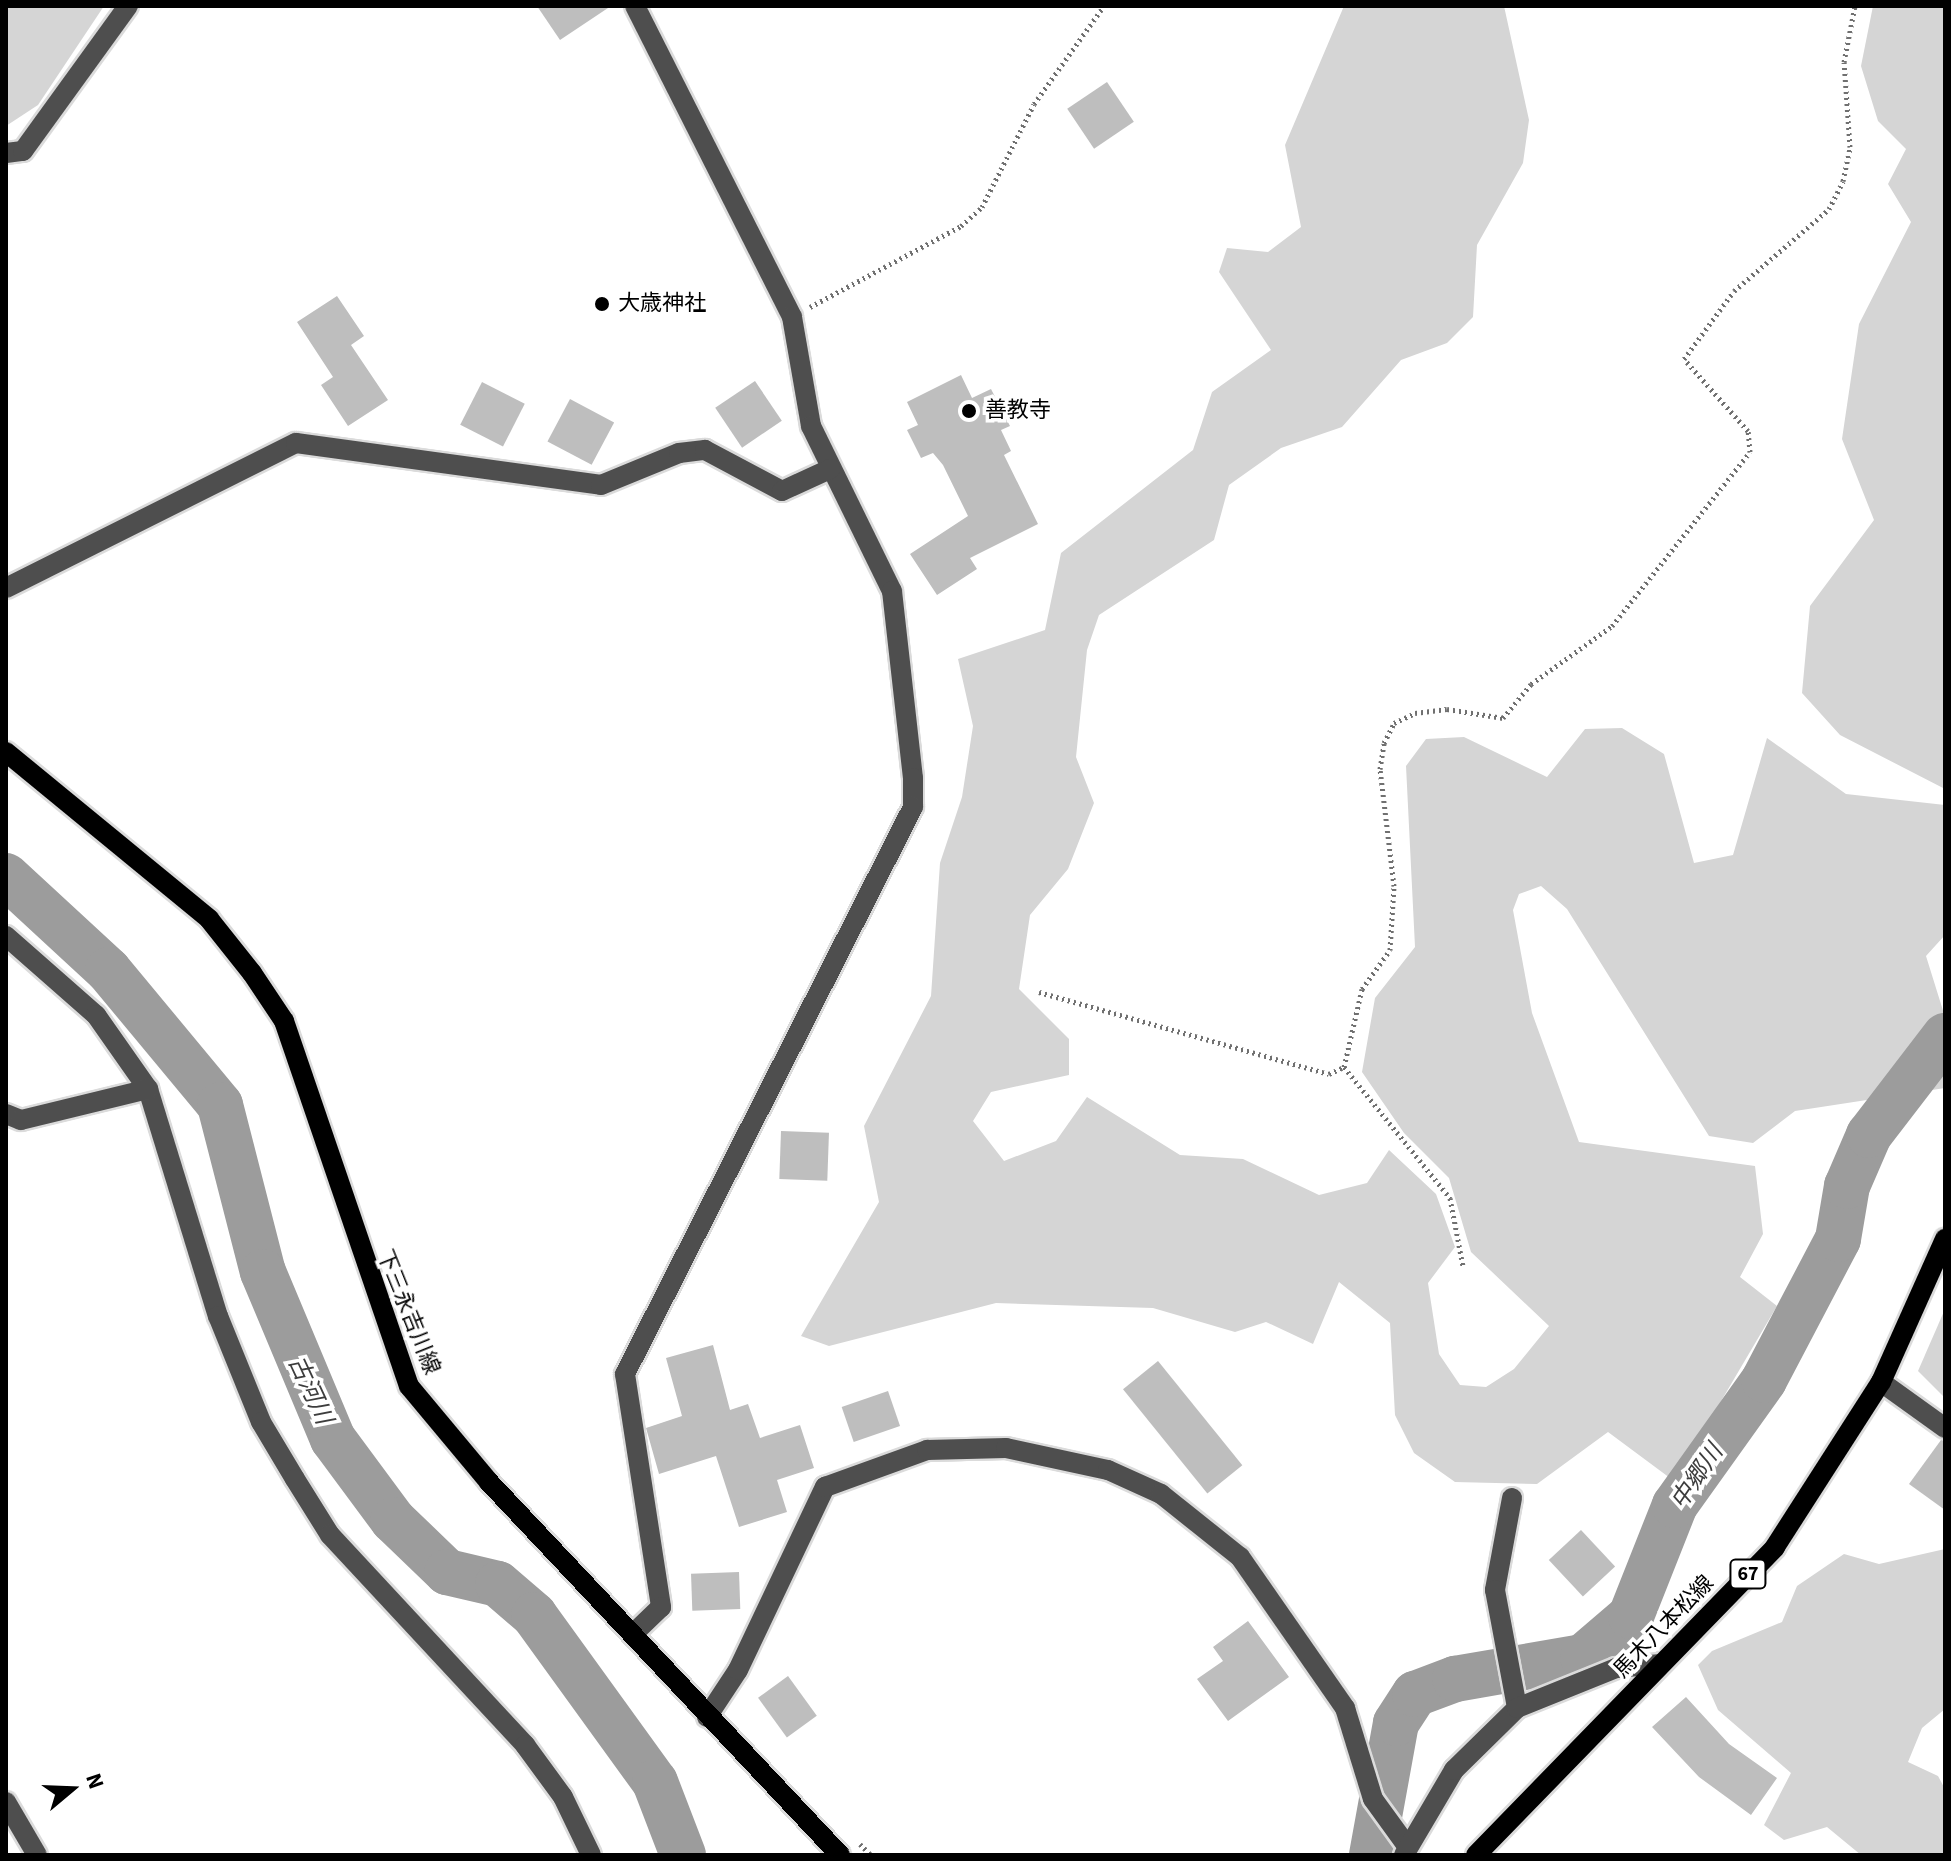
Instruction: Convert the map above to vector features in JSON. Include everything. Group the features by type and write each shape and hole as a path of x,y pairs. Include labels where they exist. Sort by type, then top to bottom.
{"main road":[{"name":"下三永吉川線","path":"6,752 209,919 252,973 284,1021 409,1386 489,1482 636,1631 707,1717 840,1855"},
{"name":"馬木八本松線","path":"1476,1855 1775,1547 1881,1382 1945,1239"}],"street":[{"path":"6,153 23,151 128,6"},
{"path":"635,6 792,317 811,426 892,591 913,807 625,1374 661,1607 636,1631"},
{"path":"6,588 296,443 601,485 679,453 705,450 782,491 830,469"},
{"path":"6,936 96,1015 148,1089 218,1316 261,1422 330,1535 525,1745 563,1797 591,1855"},
{"path":"6,1114 21,1120 148,1089"},
{"path":"1881,1382 1945,1428"},
{"path":"707,1717 738,1670 825,1487 927,1450 1006,1448 1108,1470 1199,1518 1230,1547 1345,1708 1373,1799 1406,1851 1469,1750 1517,1708 1616,1668 1661,1664"},
{"path":"1512,1498 1497,1551 1495,1590 1517,1708"},
{"path":"6,1802 37,1855"}],"path":[{"path":"792,317 961,226 982,207 1034,104 1104,6"},
{"path":"1344,1067 1362,989 1390,950 1394,886 1380,769 1384,743 1394,723 1415,713 1447,709 1503,718 1531,684 1612,626 1750,452 1748,431 1684,359 1734,291 1829,209 1843,181 1850,147 1844,62 1855,6"},
{"path":"1039,992 1329,1074 1344,1067"},
{"path":"1344,1067 1450,1198 1463,1266"}],"shaded area":[{"path":"6,6 104,6 38,105 6,126"},
{"path":"1344,6 1504,6 1529,120 1523,163 1477,245 1473,317 1447,343 1401,360 1342,427 1281,448 1229,485 1214,540 1099,615 1087,650 1076,757 1094,803 1068,869 1030,915 1019,989 1069,1039 1069,1075 991,1092 973,1121 1004,1161 1056,1141 1087,1097 1180,1155 1243,1159 1319,1195 1367,1183 1389,1150 1436,1194 1455,1247 1428,1283 1439,1354 1460,1385 1486,1387 1514,1369 1549,1326 1471,1252 1449,1178 1404,1133 1362,1072 1375,998 1415,947 1406,766 1426,739 1464,737 1547,777 1585,729 1622,728 1664,754 1694,863 1733,855 1767,738 1846,794 1945,805 1945,935 1926,956 1945,1017 1945,1088 1795,1111 1753,1143 1709,1136 1567,909 1541,886 1519,894 1513,910 1532,1013 1579,1142 1755,1166 1763,1234 1740,1277 1777,1306 1674,1481 1608,1432 1537,1484 1455,1482 1414,1453 1395,1415 1390,1323 1339,1282 1313,1344 1266,1322 1235,1332 1153,1308 996,1303 829,1346 801,1336 879,1202 864,1126 931,996 940,863 962,797 973,726 958,659 1045,630 1061,553 1193,450 1212,392 1271,350 1219,272 1227,248 1268,252 1301,227 1285,145"},
{"path":"1873,6 1945,6 1945,789 1840,735 1802,693 1810,606 1874,520 1842,439 1859,324 1911,222 1888,184 1906,149 1878,121 1861,66"},
{"path":"1945,1309 1945,1398 1918,1371"},
{"path":"1945,1549 1945,1709 1922,1728 1908,1762 1938,1776 1945,1789 1945,1855 1861,1855 1827,1827 1784,1840 1764,1825 1791,1773 1718,1710 1698,1665 1712,1651 1782,1622 1797,1586 1844,1554 1879,1564"}],"building":[{"path":"537,6 611,6 560,40"},
{"path":"1107,82 1134,122 1094,149 1067,109"},
{"path":"337,296 364,336 351,345 388,400 348,426 321,385 333,377 297,322"},
{"path":"961,375 972,398 991,389 1010,426 1001,430 1011,451 1004,455 1038,524 970,558 977,569 937,595 910,554 968,516 943,465 933,453 921,458 907,430 918,425 907,402"},
{"path":"755,381 782,421 742,448 715,408"},
{"path":"482,382 525,404 503,447 460,425"},
{"path":"570,399 614,422 592,465 547,441"},
{"path":"781,1131 829,1133 827,1181 779,1179"},
{"path":"713,1345 730,1410 748,1404 760,1438 800,1425 814,1468 777,1480 787,1512 739,1527 716,1456 659,1474 646,1428 682,1416 666,1358"},
{"path":"1158,1361 1242,1465 1207,1493 1123,1389"},
{"path":"888,1391 900,1426 854,1442 842,1407"},
{"path":"1941,1440 1945,1441 1945,1510 1909,1484"},
{"path":"1581,1530 1615,1567 1583,1597 1549,1560"},
{"path":"739,1572 740,1609 692,1611 691,1574"},
{"path":"1248,1621 1289,1677 1228,1721 1197,1679 1223,1661 1213,1647"},
{"path":"788,1676 817,1716 787,1737 758,1698"},
{"path":"1686,1697 1729,1744 1777,1778 1751,1815 1699,1777 1652,1727"}],"waterway":[{"name":"古河川","path":"6,876 108,970 220,1105 263,1272 333,1439 393,1520 447,1572 498,1584 534,1615 655,1782 683,1855"},
{"name":"中郷川","path":"1372,1855 1396,1723 1415,1694 1455,1679 1583,1657 1631,1616 1675,1505 1764,1380 1838,1239 1847,1186 1869,1135 1945,1036"}],"place":[{"name":"大歳神社","path":"602,304"},
{"name":"善教寺","path":"969,411"}]}
